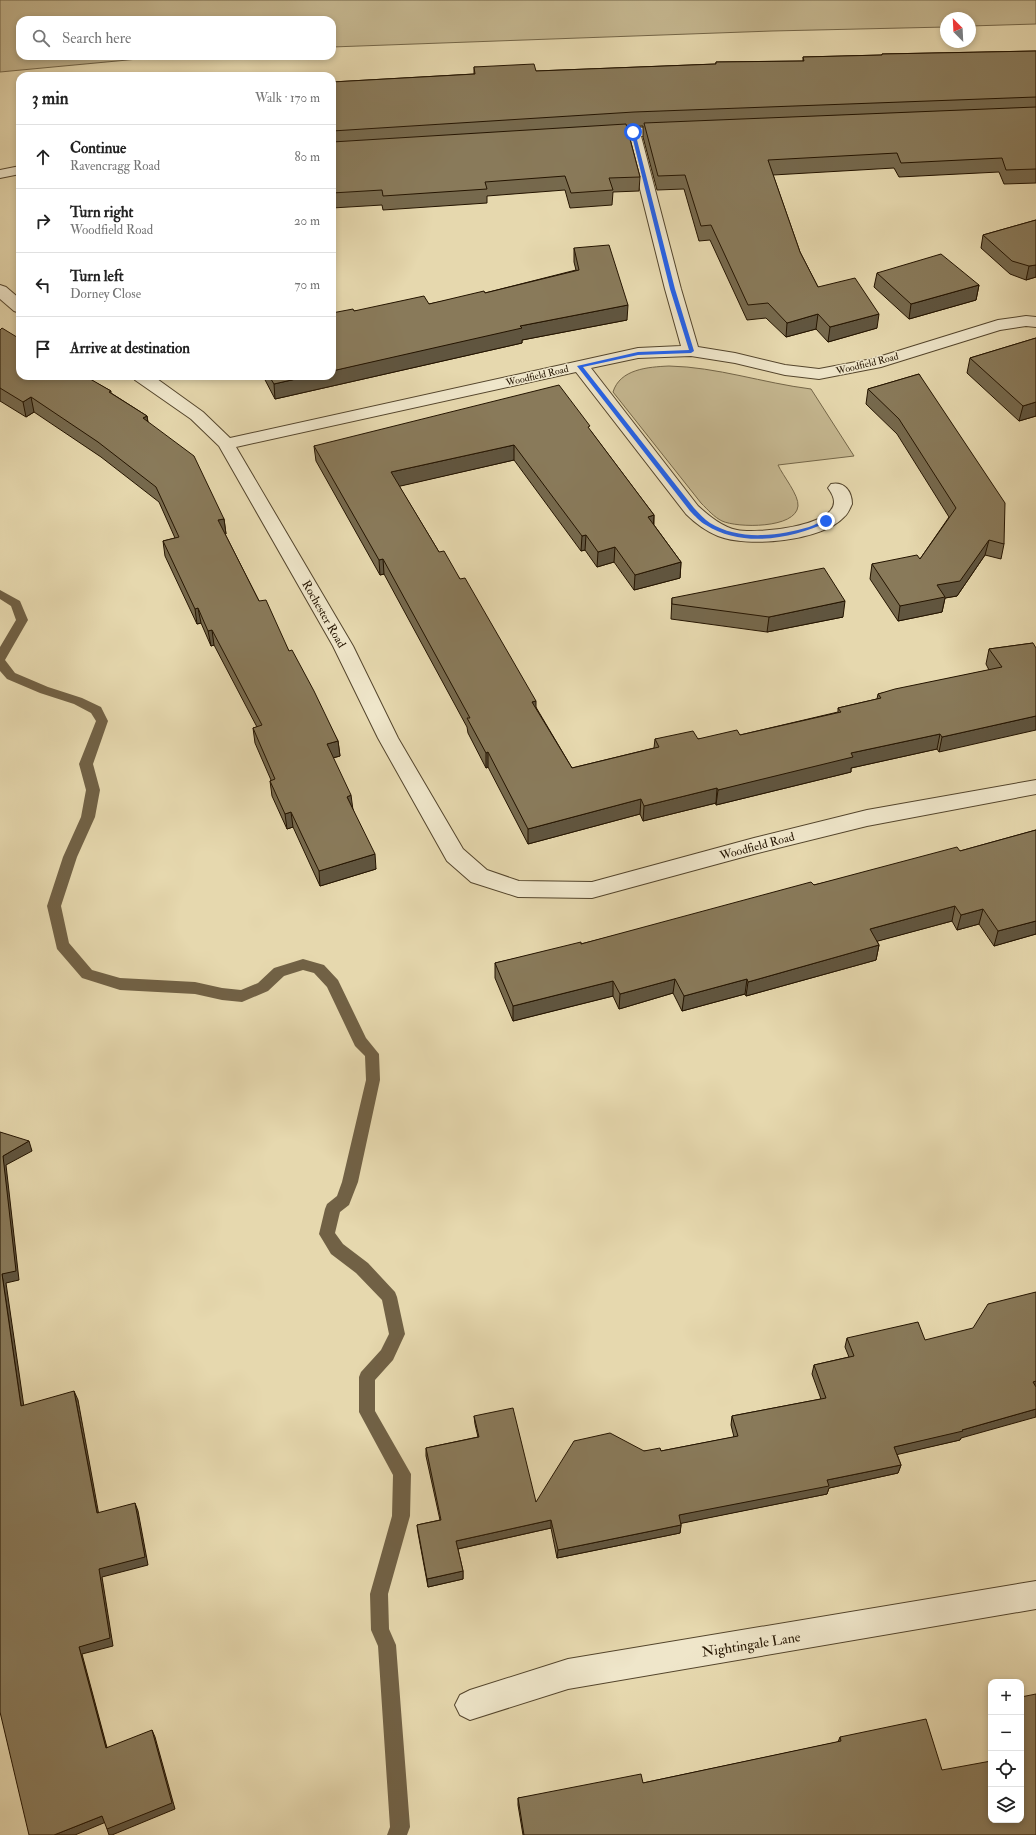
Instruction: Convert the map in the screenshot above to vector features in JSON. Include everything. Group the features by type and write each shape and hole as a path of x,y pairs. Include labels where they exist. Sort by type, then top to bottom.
{"street":[{"path":"586,135 688,130"},
{"path":"633,132 673,289 691,351"},
{"path":"0,174 16,171"},
{"path":"0,290 16,304"},
{"name":"Woodfield Road","path":"226,444 638,353 691,351 735,358 785,370 819,374 875,363 998,325 1036,322"},
{"path":"580,366 692,510 707,524 721,531 739,536 762,537 812,528 839,513 843,504 842,496 837,488"},
{"name":"Rochester Road","path":"147,380 180,401 215,431 226,444 343,646 388,738 455,855 479,876"},
{"name":"Woodfield Road","path":"479,876 518,889 592,890 754,846 867,818 1036,787"},
{"name":"Nightingale Lane","path":"470,1705 568,1674 1036,1595"}],"shaded area":[{"path":"0,0 1036,0 1036,24 976,26 976,12 940,12 940,27 772,31 336,47 336,16 16,16 16,60 128,60 0,72"},
{"path":"669,366 705,369 811,389 854,456 778,465 798,502 795,514 787,519 777,523 765,525 740,525 722,521 701,503 613,392 622,378 628,374 652,367"}],"building":[{"path":"1036,51 1036,97 634,112 336,131 336,82 475,74 474,67 534,64 536,71 716,64 716,62 804,61 803,57"},
{"path":"1036,107 1036,169 1006,170 1002,158 901,163 897,153 768,160 800,252 818,287 855,278 879,314 830,327 818,314 787,323 768,303 748,305 711,225 701,226 685,175 658,176 644,123"},
{"path":"626,124 640,177 609,178 613,190 571,193 565,176 485,182 487,189 383,196 382,190 336,193 336,142"},
{"path":"1036,220 1036,265 1029,266 1012,261 983,235"},
{"path":"609,245 628,305 520,326 522,328 336,370 336,312 353,309 354,311 424,296 429,304 484,291 485,293 579,270 574,248"},
{"path":"941,254 979,285 911,304 877,273"},
{"path":"2,328 16,337 16,380 92,380 111,391 109,392 147,416 143,418 194,456 224,519 218,520 259,601 266,600 289,651 292,650 338,741 327,744 351,795 347,797 375,854 319,871 291,812 285,814 270,781 275,779 253,728 262,725 212,630 208,631 198,608 195,609 163,541 179,537 156,487 98,442 31,397 23,402 0,388 0,330"},
{"path":"1036,338 1036,402 1023,406 970,358"},
{"path":"919,374 1005,503 1004,544 989,540 960,581 937,585 945,597 900,606 872,564 917,555 920,559 956,508 899,419 868,389"},
{"path":"272,380 292,380 274,384"},
{"path":"559,385 590,426 588,427 654,515 648,517 681,562 635,575 615,547 598,552 586,535 582,536 514,445 391,472 439,552 444,551 460,579 465,578 536,701 532,702 572,768 659,747 655,739 693,731 698,739 737,730 740,735 841,712 838,708 881,698 878,694 895,689 1002,667 989,649 1033,643 1036,648 1036,716 942,737 940,734 851,753 853,757 718,790 717,788 644,806 641,799 528,829 488,752 486,753 467,718 470,718 383,559 379,560 314,446"},
{"path":"824,568 845,601 769,617 672,604 672,598"},
{"path":"1036,830 1036,921 998,931 983,909 961,915 955,906 870,929 879,945 748,982 747,979 684,996 675,979 620,994 613,981 513,1006 495,963 581,942 581,944 811,882 814,885 957,847 960,851"},
{"path":"0,1132 29,1141 3,1156 16,1271 2,1274 21,1406 74,1391 97,1513 135,1503 145,1557 99,1569 110,1638 79,1647 106,1748 152,1730 172,1803 107,1829 102,1816 54,1835 29,1835 0,1712"},
{"path":"1036,1292 1036,1381 1033,1382 1036,1387 1036,1409 962,1430 963,1431 894,1447 901,1465 827,1480 829,1486 679,1515 681,1525 558,1550 551,1520 456,1541 463,1571 427,1579 417,1525 441,1520 426,1448 479,1437 474,1416 513,1408 536,1502 574,1441 610,1433 644,1451 660,1448 661,1451 738,1436 732,1416 826,1398 814,1365 854,1356 847,1338 918,1322 925,1340 973,1328 988,1304"},
{"path":"1036,1694 1036,1835 524,1835 518,1798 641,1774 643,1783 841,1741 840,1737 926,1719 942,1770 988,1762 988,1823 1024,1823 1024,1696"}],"waterway":[{"path":"0,594 16,604 22,620 0,658"},
{"path":"0,662 11,676 44,690 78,701 96,710 102,721 86,764 93,790 88,817 70,857 54,906 62,945 87,974 120,984 195,988 222,994 242,996 263,987 279,972 303,964 319,969 333,984 360,1042 372,1054 373,1080 350,1182 343,1200 333,1209 327,1234 337,1249 362,1268 389,1297 397,1334 387,1355 367,1377 367,1412 402,1474 401,1516 379,1594 380,1630 387,1645 400,1827 397,1835"}],"route":[{"path":"633,132 673,289 691,351 638,353 580,366 596,389 692,510 707,524 721,531 739,536 762,537 812,528 826,521"}]}
